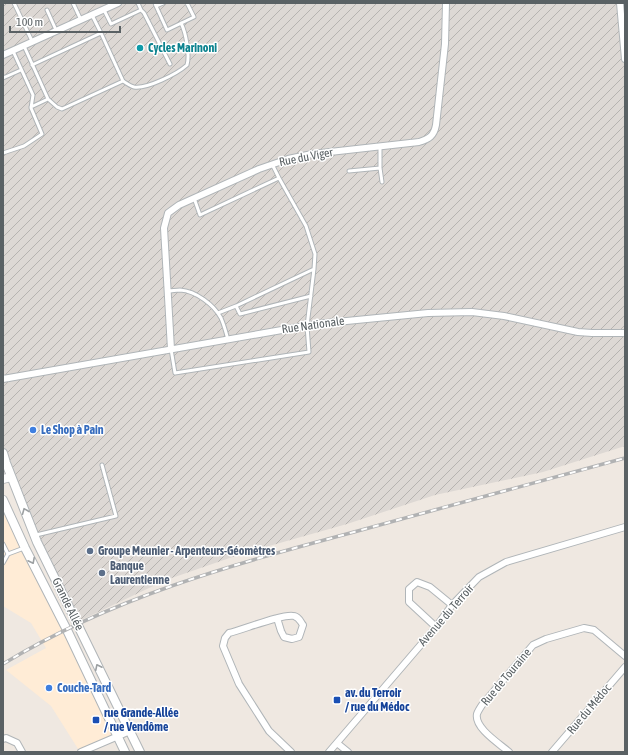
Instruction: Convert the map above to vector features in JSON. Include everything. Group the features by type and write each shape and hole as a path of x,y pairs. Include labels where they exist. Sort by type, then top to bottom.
{"street":[{"path":"4,53 13,51 118,3"},
{"name":"Rue du Viger","path":"171,349 164,228 168,213 175,207 194,198 272,164 288,159 312,154 425,140 432,135 435,131 445,44 446,3"},
{"path":"620,3 625,59"},
{"name":"Rue Nationale","path":"3,379 306,326 415,314 464,312 504,316 578,332 625,333"},
{"name":"Grande Allée","path":"3,453 7,478 35,539 140,752"},
{"name":"Grande Allée","path":"3,500 125,752"},
{"name":"Avenue du Terroir","path":"330,752 436,627 452,605 479,577 506,562 625,527"},
{"path":"25,548 35,539"},
{"path":"436,627 409,602 409,589 417,582 430,587 452,605"},
{"path":"277,618 280,631 284,637 292,639 299,636 302,625 299,619 294,616 277,618 229,633 225,638 223,646 239,684 266,727 291,752"},
{"name":"Rue de Touraine","path":"509,752 483,730 478,723 477,714 482,705 533,645 546,639 584,628 594,630 625,656"},
{"name":"Rue du Médoc","path":"552,752 625,666"},
{"path":"81,752 130,731"},
{"path":"5,738 17,743 22,752"},
{"path":"337,743 348,752"}],"lane":[{"path":"14,3 33,42"},
{"path":"73,3 81,20"},
{"path":"138,3 170,64"},
{"path":"163,3 155,5 167,30 194,18 188,3"},
{"path":"47,10 57,31"},
{"path":"104,10 111,24 141,10"},
{"path":"92,15 123,81 132,86 144,87 159,81 186,65 188,58 185,31 181,24"},
{"path":"32,65 101,33"},
{"path":"24,46 48,99 57,107 62,108 123,81"},
{"path":"3,153 19,148 42,134 31,107 33,96 13,51"},
{"path":"3,78 21,70"},
{"path":"31,107 48,99"},
{"path":"380,146 380,168 382,182"},
{"path":"171,349 175,373 309,352 306,326 311,296 315,254 306,226 272,164"},
{"path":"349,171 380,168"},
{"path":"194,198 200,215 279,178"},
{"path":"218,313 314,269"},
{"path":"168,291 180,290 193,293 200,298 218,313 224,325 228,340"},
{"path":"236,306 240,314 311,296"},
{"path":"35,539 116,516 102,465"},
{"path":"3,544 8,554"},
{"path":"3,563 8,554 25,548"}],"shaded area":[{"path":"3,3 625,3 625,446 543,472 435,495 347,524 244,553 166,580 77,622 37,542 3,453"},
{"path":"3,500 117,736 80,752 51,706 6,670 46,648 31,623 3,606"}],"railway":[{"path":"3,664 45,640 87,620 130,601 174,585 263,557 625,458"}],"place":[{"name":"Cycles Marinoni","path":"140,48"},
{"name":"Le Shop à Pain","path":"33,430"},
{"name":"Groupe Meunier - Arpenteurs-Géomètres","path":"90,551"},
{"name":"Banque Laurentienne","path":"102,573"},
{"name":"Couche-Tard","path":"49,688"},
{"name":"av. du Terroir / rue du Médoc","path":"337,700"},
{"name":"rue Grande-Allée / rue Vendôme","path":"96,720"}]}
